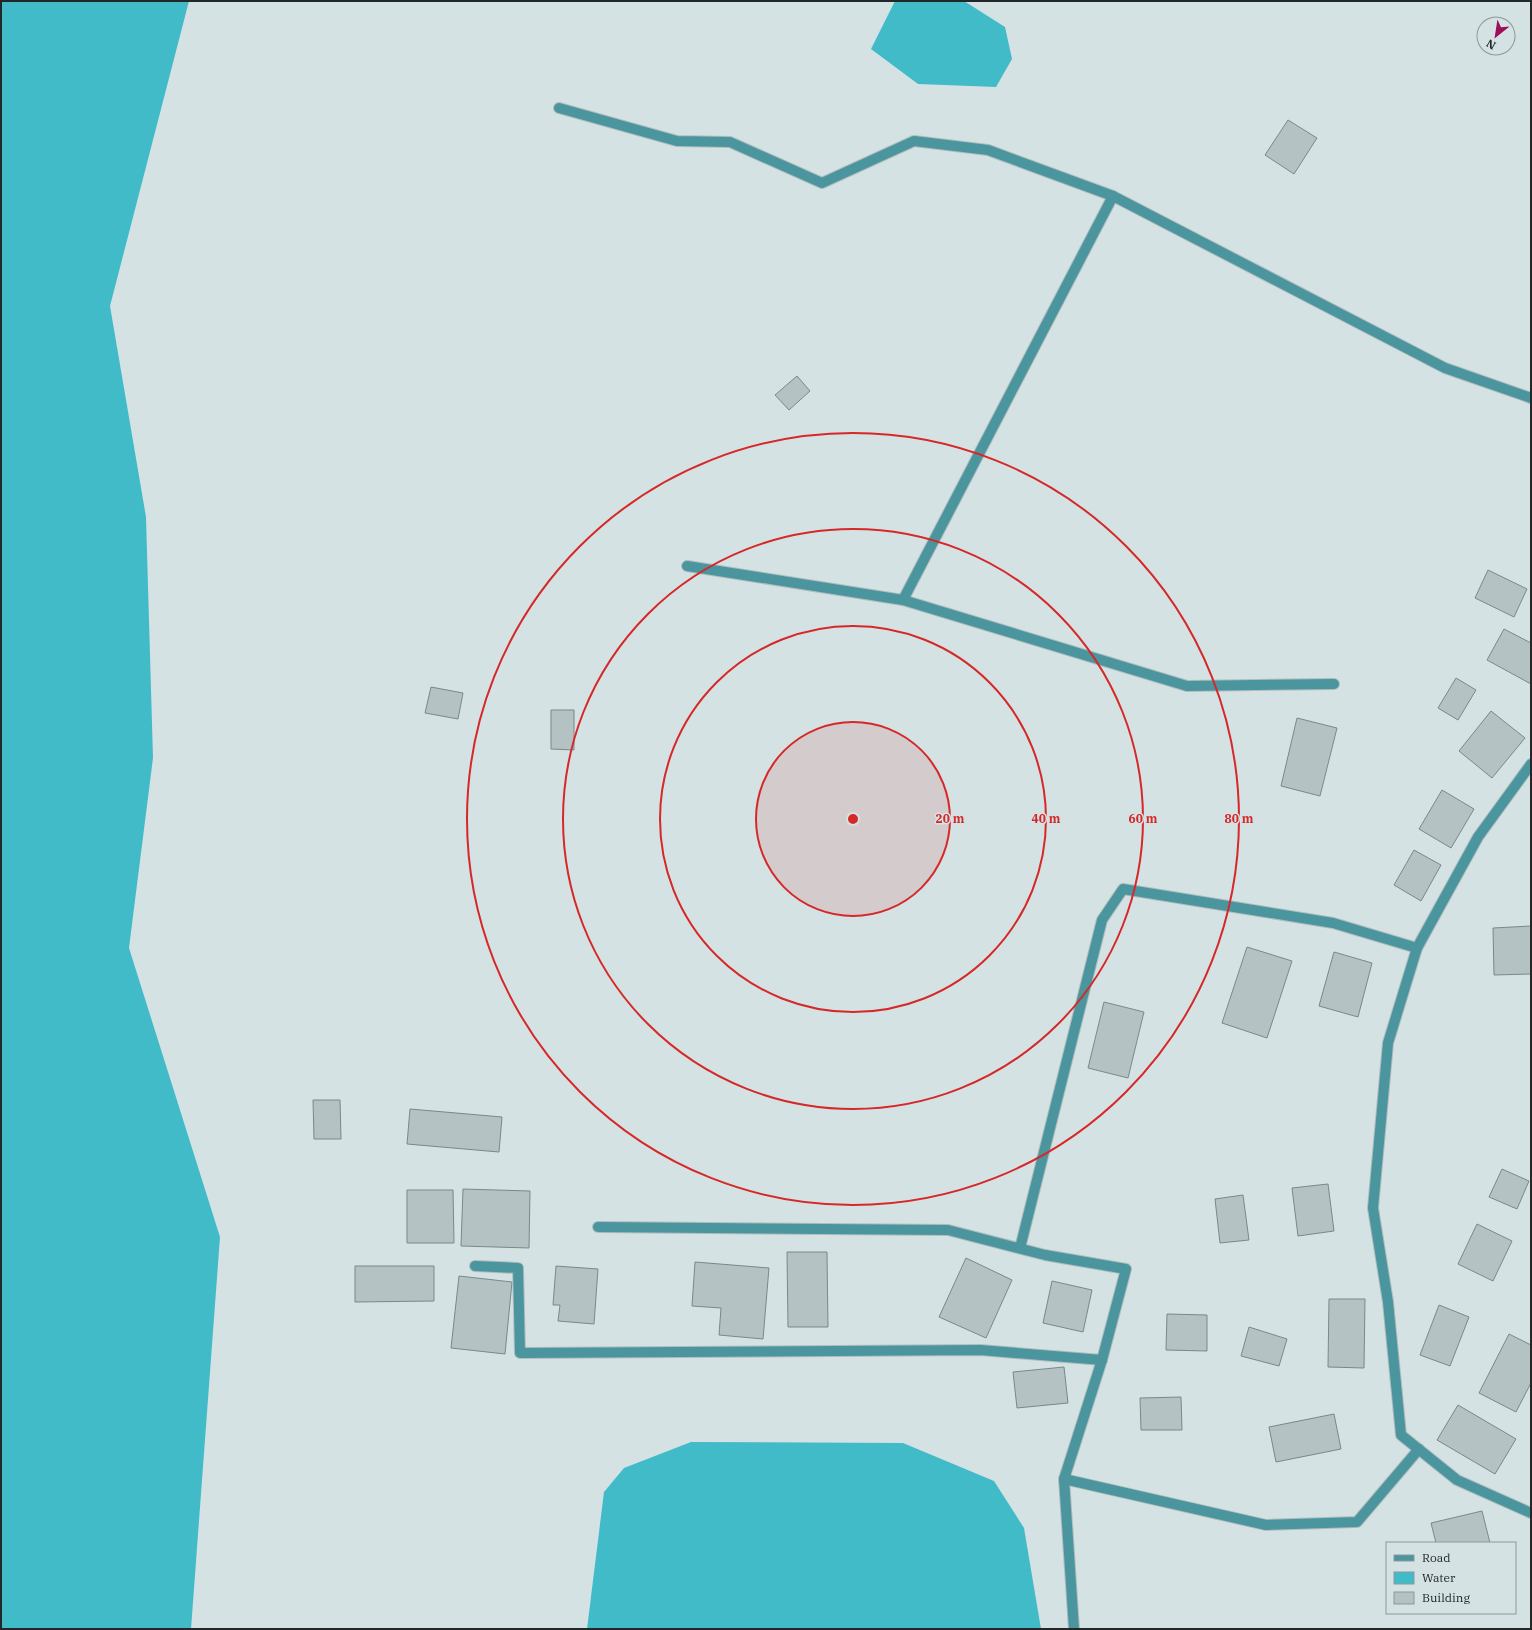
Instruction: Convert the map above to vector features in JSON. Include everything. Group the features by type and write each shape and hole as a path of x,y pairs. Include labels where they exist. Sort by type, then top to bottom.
{"street":[{"path":"559,108 677,141 730,142 822,182 914,141 988,150 1113,196 1444,368 1531,398"},
{"path":"903,600 1113,196"},
{"path":"686,566 903,600 1187,686 1334,684"},
{"path":"1531,764 1478,837 1417,948 1388,1043 1373,1208 1388,1302 1401,1435 1457,1480 1531,1513"},
{"path":"1020,1248 1102,920 1123,888 1333,923 1417,948"},
{"path":"598,1227 948,1230 1045,1255 1126,1269 1102,1360 1064,1479 1074,1629"},
{"path":"475,1266 518,1268 520,1353 980,1350 1102,1360"},
{"path":"1064,1479 1266,1525 1357,1522 1419,1449"}],"water":[{"path":"1,1 189,1 110,306 146,517 153,758 129,948 220,1237 191,1629 1,1629"},
{"path":"895,1 964,1 1005,27 1012,59 996,87 918,84 871,49"},
{"path":"691,1442 903,1443 994,1481 1024,1528 1041,1629 587,1629 604,1492 624,1468"}],"building":[{"path":"1288,120 1317,138 1294,174 1265,155"},
{"path":"797,376 810,391 789,410 775,395"},
{"path":"1488,570 1527,589 1514,617 1475,598"},
{"path":"1504,629 1531,643 1531,684 1487,660"},
{"path":"1456,678 1476,690 1458,720 1438,708"},
{"path":"431,687 463,693 458,719 425,713"},
{"path":"551,710 574,710 574,750 551,749"},
{"path":"1491,711 1525,738 1492,778 1459,751"},
{"path":"1297,718 1337,728 1320,796 1281,786"},
{"path":"1442,790 1474,809 1451,848 1419,829"},
{"path":"1414,850 1441,865 1421,901 1394,885"},
{"path":"1531,926 1531,974 1494,975 1493,928"},
{"path":"1247,947 1292,961 1267,1038 1222,1023"},
{"path":"1334,952 1372,963 1358,1017 1319,1006"},
{"path":"1104,1002 1144,1012 1128,1078 1088,1068"},
{"path":"313,1100 340,1100 341,1139 314,1139"},
{"path":"410,1109 502,1117 499,1152 407,1144"},
{"path":"1502,1169 1529,1181 1517,1209 1489,1197"},
{"path":"1328,1184 1334,1231 1298,1236 1292,1188"},
{"path":"463,1189 530,1191 529,1248 461,1246"},
{"path":"407,1190 453,1190 454,1243 407,1243"},
{"path":"1243,1195 1249,1240 1220,1243 1215,1199"},
{"path":"1477,1224 1512,1241 1493,1281 1458,1264"},
{"path":"787,1252 827,1252 828,1327 788,1327"},
{"path":"966,1258 1012,1280 986,1338 939,1317"},
{"path":"695,1262 769,1268 763,1339 719,1335 721,1308 692,1306"},
{"path":"355,1266 434,1266 434,1301 355,1302"},
{"path":"556,1266 598,1269 594,1324 558,1321 560,1305 553,1305"},
{"path":"459,1276 512,1282 505,1354 451,1348"},
{"path":"1052,1281 1092,1290 1083,1332 1043,1323"},
{"path":"1329,1299 1365,1299 1364,1368 1328,1367"},
{"path":"1439,1305 1469,1317 1450,1366 1420,1355"},
{"path":"1167,1314 1207,1315 1207,1351 1166,1350"},
{"path":"1249,1327 1287,1339 1279,1366 1241,1356"},
{"path":"1509,1334 1531,1345 1531,1383 1516,1412 1479,1393"},
{"path":"1064,1367 1068,1403 1017,1408 1013,1372"},
{"path":"1181,1397 1182,1430 1141,1430 1140,1398"},
{"path":"1458,1405 1516,1439 1495,1474 1437,1440"},
{"path":"1334,1414 1341,1449 1276,1462 1269,1427"},
{"path":"1482,1511 1490,1542 1436,1542 1431,1523"}]}
